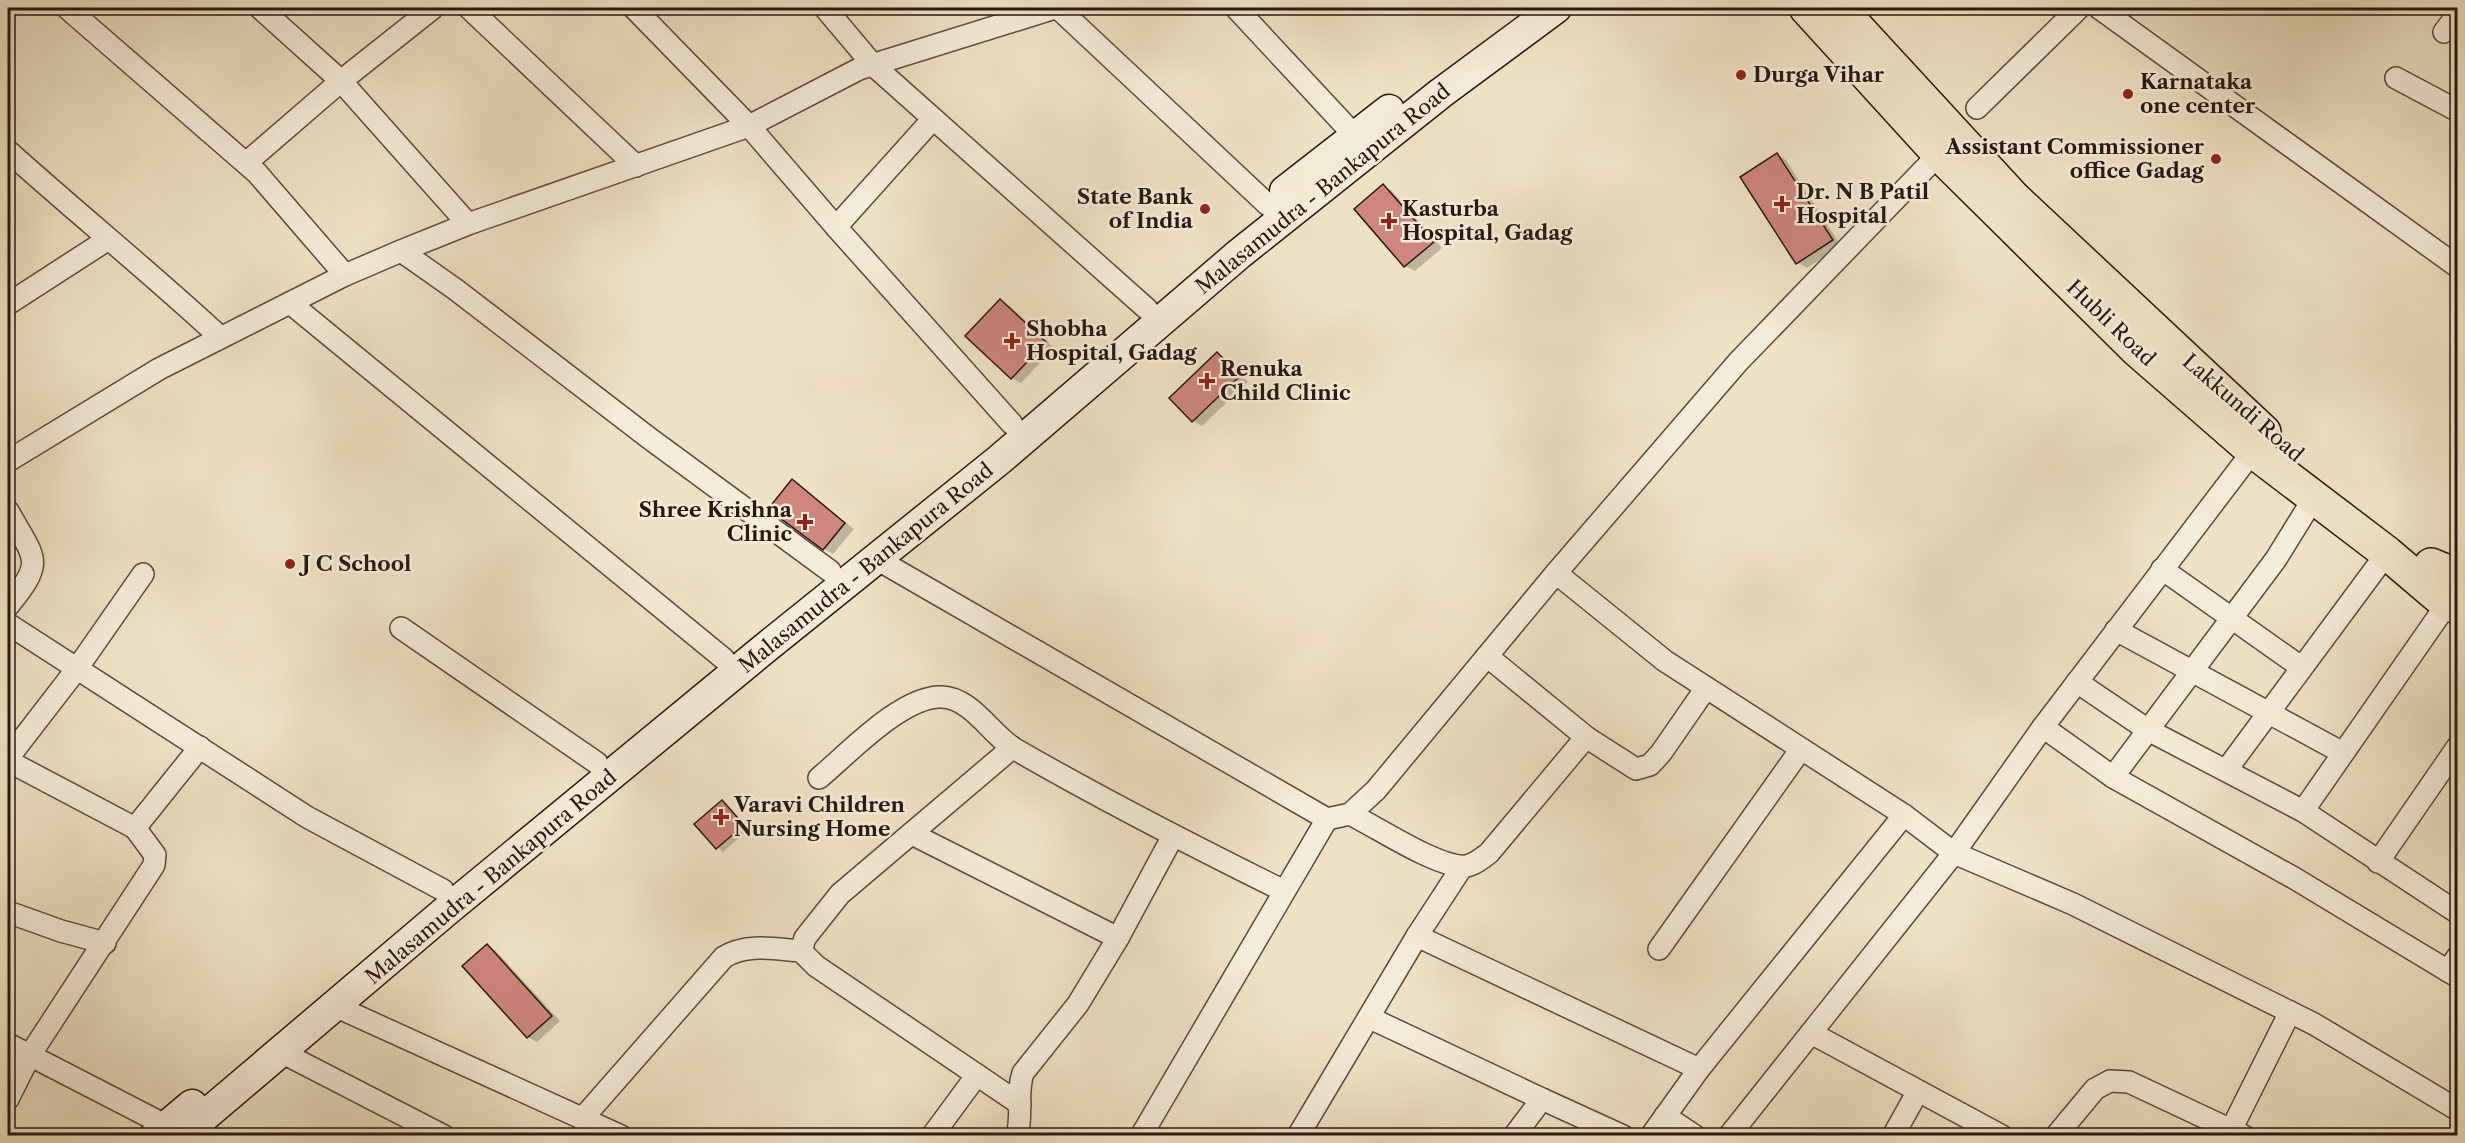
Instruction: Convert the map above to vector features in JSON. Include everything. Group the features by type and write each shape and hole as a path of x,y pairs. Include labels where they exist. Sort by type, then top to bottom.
{"main road":[{"path":"168,1132 443,890 1012,424 1268,205 1522,8"},
{"name":"Malasamudra - Bankapura Road","path":"168,1132 282,1052 875,558 999,460 1239,254 1441,93 1556,8"},
{"name":"Hubli Road","path":"1806,8 1939,154 2137,350 2253,451 2387,553 2451,593"},
{"name":"Lakkundi Road","path":"1839,8 2022,205 2265,433 2410,545 2451,593"}],"street":[{"path":"67,8 246,164 345,276"},
{"path":"260,8 341,81 468,224"},
{"path":"246,164 429,8"},
{"path":"469,8 636,166"},
{"path":"634,8 749,126 1012,424"},
{"path":"825,8 873,65 1147,309"},
{"path":"8,461 159,369 220,337 400,251 468,224 749,126 859,69 1056,8 1268,205"},
{"path":"1236,8 1355,136"},
{"path":"1977,108 2079,8"},
{"path":"2099,8 2457,267"},
{"path":"2444,32 2457,14"},
{"path":"2396,78 2457,111"},
{"path":"836,227 933,120"},
{"path":"8,151 107,240 163,284 220,337"},
{"path":"875,558 1327,819 1350,814 1376,790 1556,573 1738,362 1939,154"},
{"path":"8,304 107,240"},
{"path":"400,251 455,289 649,438 830,571"},
{"path":"290,303 724,659"},
{"path":"1729,1136 1954,853 2077,682 2253,451"},
{"path":"2113,777 2276,559 2314,496"},
{"path":"8,511 31,554 34,568 30,579 8,606"},
{"path":"2227,769 2387,553"},
{"path":"2162,569 2233,616 2301,667"},
{"path":"1556,573 1665,661 1904,815 1954,853 2073,903 2290,1012 2457,1110"},
{"path":"8,1099 30,1055 154,865 155,855 135,828 8,759 76,670 143,574"},
{"path":"2303,811 2451,593"},
{"path":"8,624 307,817 443,890"},
{"path":"400,628 597,763"},
{"path":"2116,630 2343,753"},
{"path":"1487,656 1586,737 1624,764 1636,769 1650,765 1706,688"},
{"path":"2077,682 2148,730 2227,769 2303,811 2457,913"},
{"path":"819,778 902,710 926,699 944,697 962,704 1012,747 1173,836 1284,891"},
{"path":"2043,728 2113,777 2294,878 2348,913 2454,968"},
{"path":"1350,814 1441,861 1462,867 1477,863 1489,853 1586,737"},
{"path":"2378,862 2457,746"},
{"path":"135,828 200,747"},
{"path":"801,951 805,938 840,894 1012,747"},
{"path":"1659,949 1801,749"},
{"path":"1651,1136 1700,1069 1904,815"},
{"path":"1141,1136 1327,819"},
{"path":"912,834 1118,938"},
{"path":"1017,1136 1021,1115 1019,1084 1023,1073 1078,1004 1118,938 1173,836"},
{"path":"1298,1136 1417,936 1462,867"},
{"path":"8,912 105,943"},
{"path":"1417,936 1700,1069"},
{"path":"582,1119 723,957 736,950 748,948 801,951 816,966 1020,1104"},
{"path":"335,1006 621,1136"},
{"path":"2056,1136 2095,1089 2110,1081 2129,1082 2237,1133 2290,1012"},
{"path":"1370,1018 1623,1136"},
{"path":"1811,1033 2002,1136"},
{"path":"8,1044 168,1132"},
{"path":"282,1052 444,1136"},
{"path":"932,1136 977,1075"},
{"path":"1893,1136 1918,1091"},
{"path":"1514,1136 1542,1099"},
{"path":"1665,1116 1695,1136"}],"building":[{"path":"1777,153 1833,240 1796,264 1740,177"},
{"path":"1383,184 1434,242 1404,267 1354,209"},
{"path":"1000,299 1046,342 1011,379 965,336"},
{"path":"1217,352 1240,376 1192,422 1169,398"},
{"path":"792,479 845,523 823,550 768,509"},
{"path":"722,800 744,825 716,849 694,824"},
{"path":"487,944 552,1016 527,1038 462,966"}],"place":[{"name":"Durga Vihar","path":"1741,75"},
{"name":"Karnataka one center","path":"2128,94"},
{"name":"Assistant Commissioner office Gadag","path":"2216,159"},
{"name":"Dr. N B Patil Hospital","path":"1782,204"},
{"name":"State Bank of India","path":"1205,209"},
{"name":"Kasturba Hospital, Gadag","path":"1389,221"},
{"name":"Shobha Hospital, Gadag","path":"1012,341"},
{"name":"Renuka Child Clinic","path":"1207,381"},
{"name":"Shree Krishna Clinic","path":"805,522"},
{"name":"J C School","path":"290,564"},
{"name":"Varavi Children Nursing Home","path":"721,817"}]}
